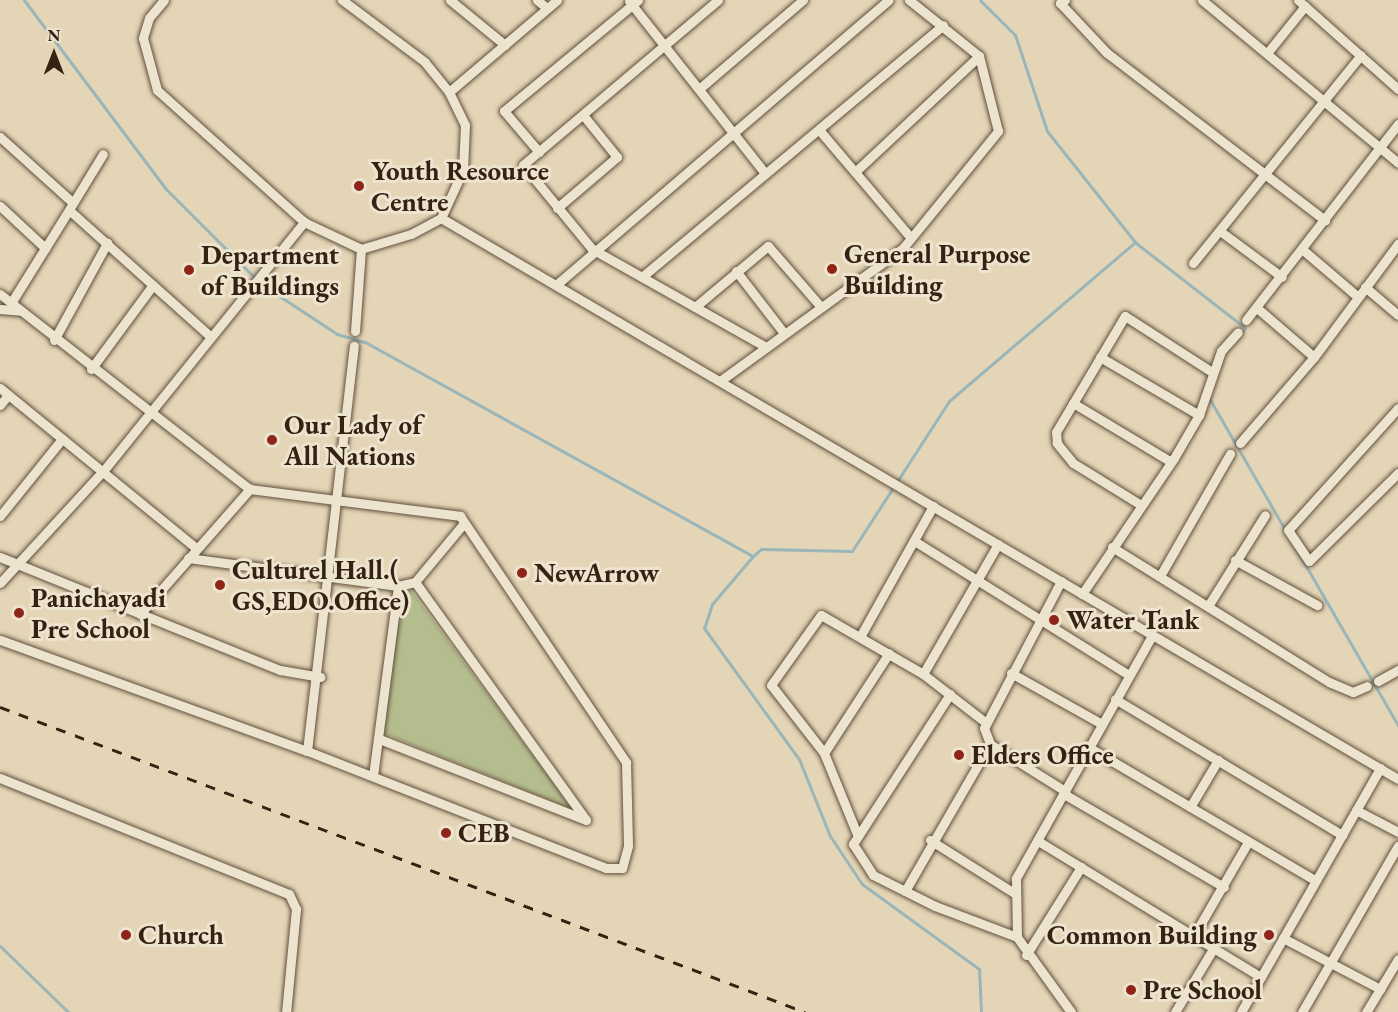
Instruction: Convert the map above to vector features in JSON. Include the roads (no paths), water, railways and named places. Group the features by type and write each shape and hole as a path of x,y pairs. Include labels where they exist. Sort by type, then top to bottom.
{"street":[{"path":"164,0 149,18 143,38 158,90 304,222 361,249 411,234 441,218 463,170 465,124 450,92 404,44 342,0"},
{"path":"450,0 505,45"},
{"path":"537,0 548,8"},
{"path":"450,92 556,0"},
{"path":"718,0 524,165 592,249 765,347"},
{"path":"699,89 803,0"},
{"path":"556,285 592,249 888,0"},
{"path":"720,381 911,237 998,131 979,56 909,0"},
{"path":"1065,0 1060,3 1107,53 1325,220"},
{"path":"1202,0 1268,52 1398,164"},
{"path":"539,152 504,111 633,2 665,47 765,173"},
{"path":"1268,52 1302,3 1398,89"},
{"path":"643,276 765,173 820,131 943,25"},
{"path":"855,172 979,56"},
{"path":"1193,263 1361,56"},
{"path":"557,208 617,157 583,115"},
{"path":"1246,320 1303,250 1398,123"},
{"path":"820,131 911,237"},
{"path":"0,137 107,243 209,335"},
{"path":"11,303 103,154"},
{"path":"0,206 45,248"},
{"path":"441,218 1398,779"},
{"path":"0,583 104,470 209,335 304,222"},
{"path":"1220,231 1282,277"},
{"path":"54,340 107,243"},
{"path":"1240,443 1314,357 1398,244"},
{"path":"695,307 768,246 821,307"},
{"path":"355,331 361,249"},
{"path":"1303,250 1358,297"},
{"path":"736,271 784,333"},
{"path":"91,369 153,285"},
{"path":"1365,287 1398,315"},
{"path":"0,294 91,369 250,489 339,498 460,516 626,762 628,846 622,868 606,868 307,751 0,640"},
{"path":"1257,308 1314,357"},
{"path":"0,309 21,311"},
{"path":"1141,505 1090,477 1057,443 1056,432 1125,316 1212,372"},
{"path":"1082,594 1171,462 1199,416 1212,372 1238,332"},
{"path":"307,751 320,676 354,346"},
{"path":"1100,357 1199,416"},
{"path":"0,388 104,470 196,548"},
{"path":"0,405 8,395"},
{"path":"1073,403 1171,462"},
{"path":"1398,408 1288,530 1309,561 1398,473"},
{"path":"0,516 62,439"},
{"path":"1160,576 1230,454"},
{"path":"140,614 250,489"},
{"path":"861,636 916,543 933,506"},
{"path":"1208,606 1265,515"},
{"path":"188,558 398,586 415,582 464,522"},
{"path":"916,543 1129,675"},
{"path":"923,674 998,544"},
{"path":"1112,547 1329,682 1353,692 1367,686"},
{"path":"0,557 280,670 320,676"},
{"path":"1235,560 1317,605"},
{"path":"984,722 1061,581"},
{"path":"379,739 586,820 415,582"},
{"path":"373,776 398,586"},
{"path":"857,834 824,753 771,685 821,615 889,653 950,694 984,722 990,744 1064,793 1224,887"},
{"path":"1071,1012 1026,955 1017,937 1014,893 1038,841 1088,747 1152,636"},
{"path":"824,753 889,653"},
{"path":"1378,681 1398,670"},
{"path":"1011,673 1102,724"},
{"path":"950,694 857,834 853,844 873,875 905,891 1017,937"},
{"path":"1115,699 1342,835"},
{"path":"905,891 930,840 990,744"},
{"path":"1088,747 1316,881"},
{"path":"1190,807 1218,760"},
{"path":"1241,1012 1380,768"},
{"path":"0,778 289,894 296,909 286,1012"},
{"path":"1356,810 1398,832"},
{"path":"930,840 1014,893"},
{"path":"1038,841 1193,938 1261,977"},
{"path":"1193,938 1248,842"},
{"path":"1302,1012 1398,846"},
{"path":"1026,955 1081,867"},
{"path":"1283,938 1380,989"},
{"path":"1175,1012 1213,949"},
{"path":"1366,1012 1398,958"}],"waterway":[{"path":"24,0 166,189 261,284 337,334 365,342 753,556 712,604 704,628 799,759 830,836 862,884 979,969 981,1012"},
{"path":"753,556 761,549 852,551 949,401 1135,242 1047,131 1015,35 980,0"},
{"path":"1136,243 1245,328 1242,332"},
{"path":"1209,398 1398,726"},
{"path":"0,946 68,1012"}],"railway":[{"path":"0,707 805,1012"}],"place":[{"name":"Youth Resource Centre","path":"359,186"},
{"name":"General Purpose Building","path":"832,269"},
{"name":"Department of Buildings","path":"189,270"},
{"name":"Our Lady of All Nations","path":"272,440"},
{"name":"NewArrow","path":"522,573"},
{"name":"Culturel Hall.( GS,EDO.Office)","path":"220,585"},
{"name":"Panichayadi Pre School","path":"19,613"},
{"name":"Water Tank","path":"1054,620"},
{"name":"Elders Office","path":"959,755"},
{"name":"CEB","path":"446,833"},
{"name":"Church","path":"126,935"},
{"name":"Common Building","path":"1269,935"},
{"name":"Pre School","path":"1131,990"}]}
